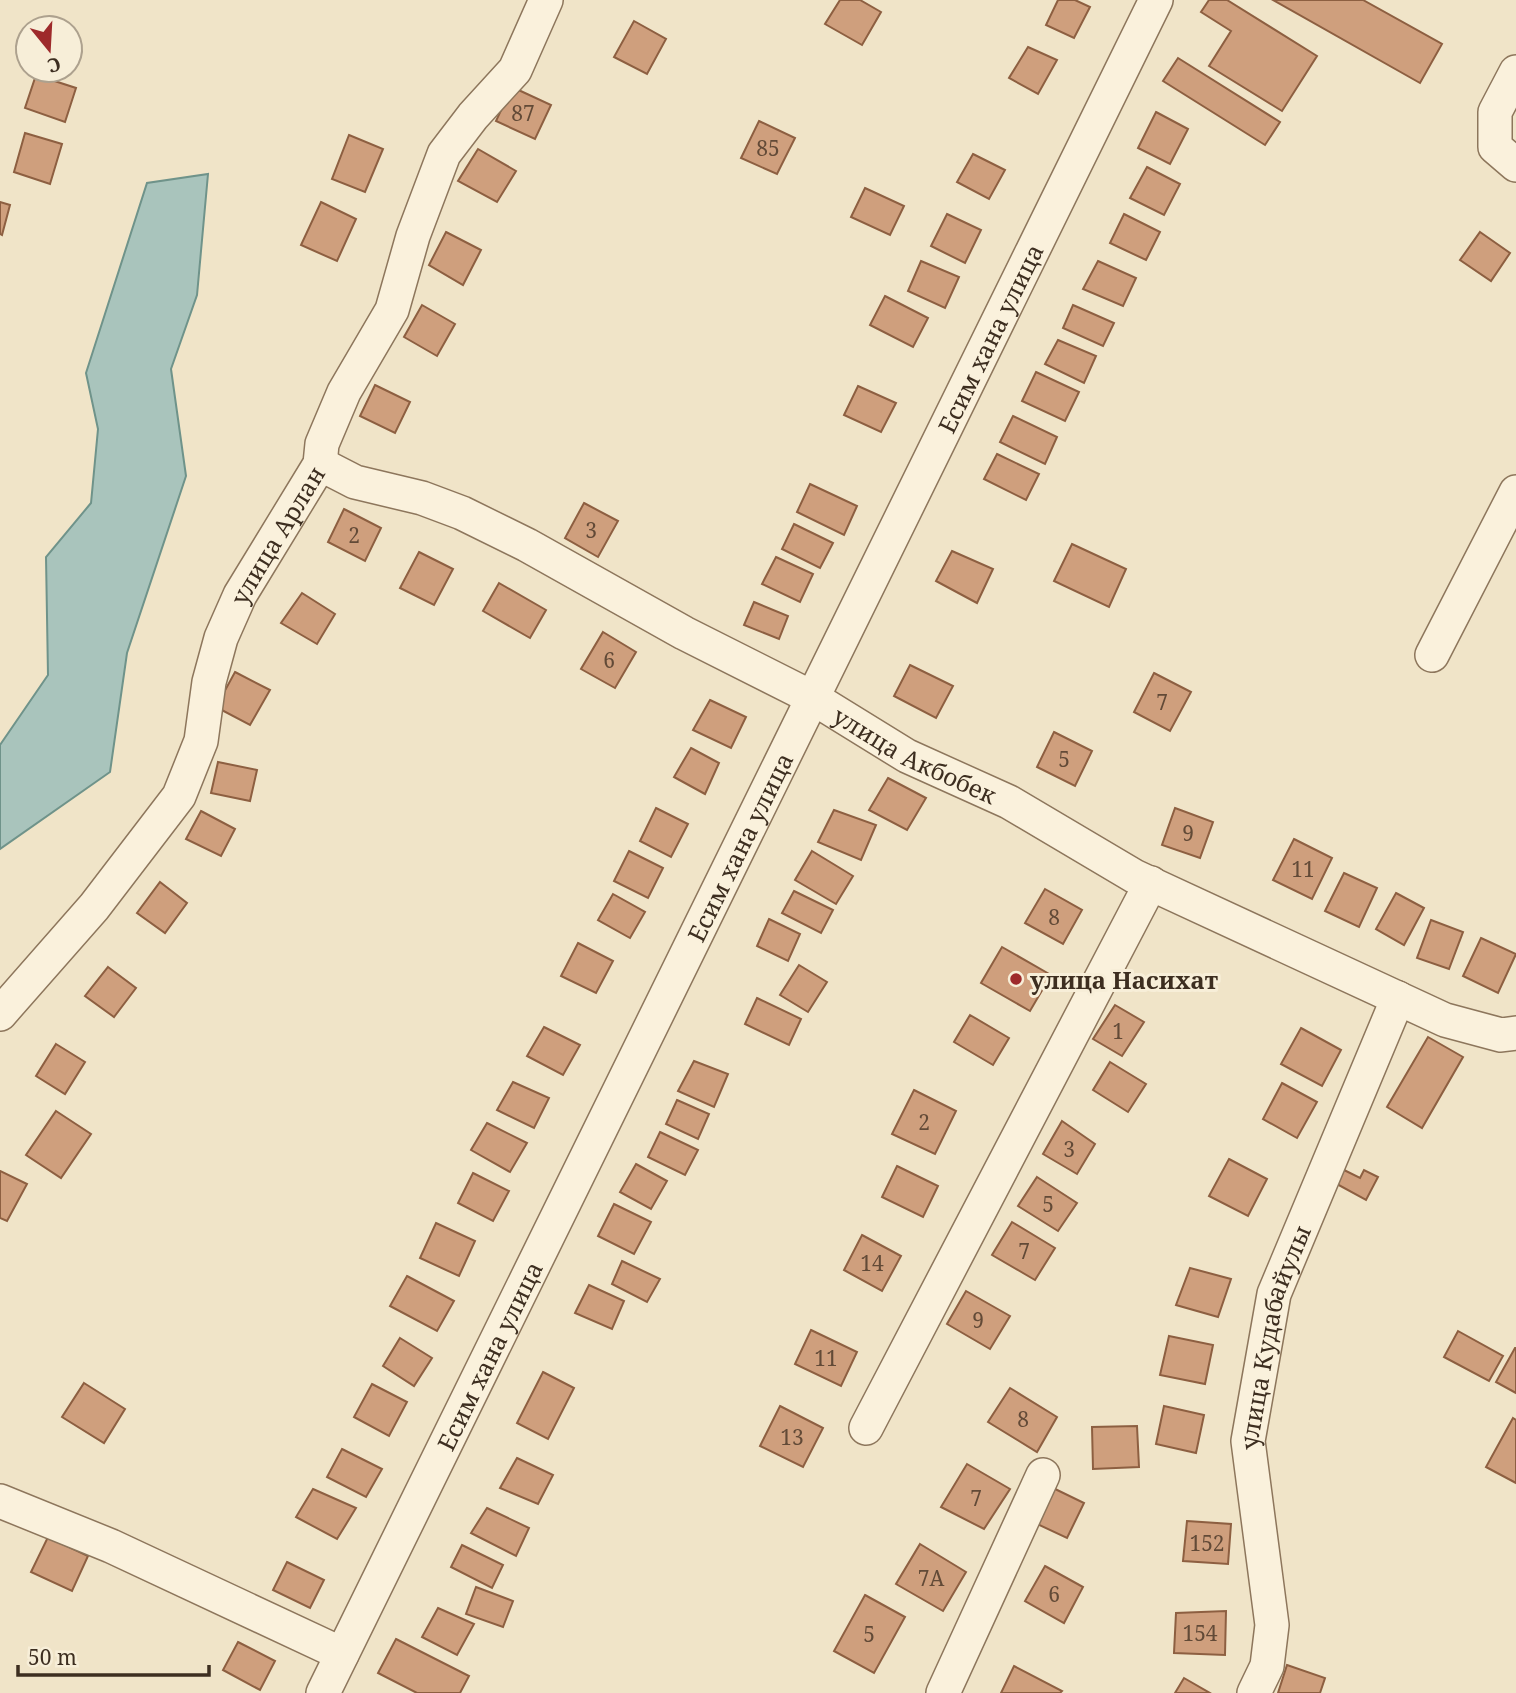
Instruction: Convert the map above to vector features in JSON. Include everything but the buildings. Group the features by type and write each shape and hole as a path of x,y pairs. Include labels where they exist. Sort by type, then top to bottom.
{"street":[{"name":"улица Арлан","path":"0,1014 94,908 179,796 201,741 209,682 220,638 240,595 320,464 323,444 344,392 392,310 413,236 444,154 473,116 515,70 546,0"},
{"name":"Есим хана улица","path":"323,1693 1156,0"},
{"path":"1516,72 1495,112 1494,135 1494,147 1516,165"},
{"name":"улица Акбобек","path":"320,464 355,482 422,498 462,513 527,545 684,633 813,698 907,756 1009,802 1151,883 1445,1020 1501,1035 1516,1033"},
{"path":"1432,655 1516,492"},
{"path":"866,1428 1151,883"},
{"name":"улица Кудабайулы","path":"1254,1693 1267,1666 1272,1625 1248,1441 1273,1294 1398,998"},
{"path":"943,1693 1044,1475"},
{"path":"0,1501 111,1546 342,1654"}],"water":[{"path":"208,174 197,295 171,369 186,476 127,653 110,772 0,849 0,745 48,675 46,557 91,503 98,429 86,373 147,183"}],"place":[{"name":"улица Насихат","path":"1016,979"}]}
